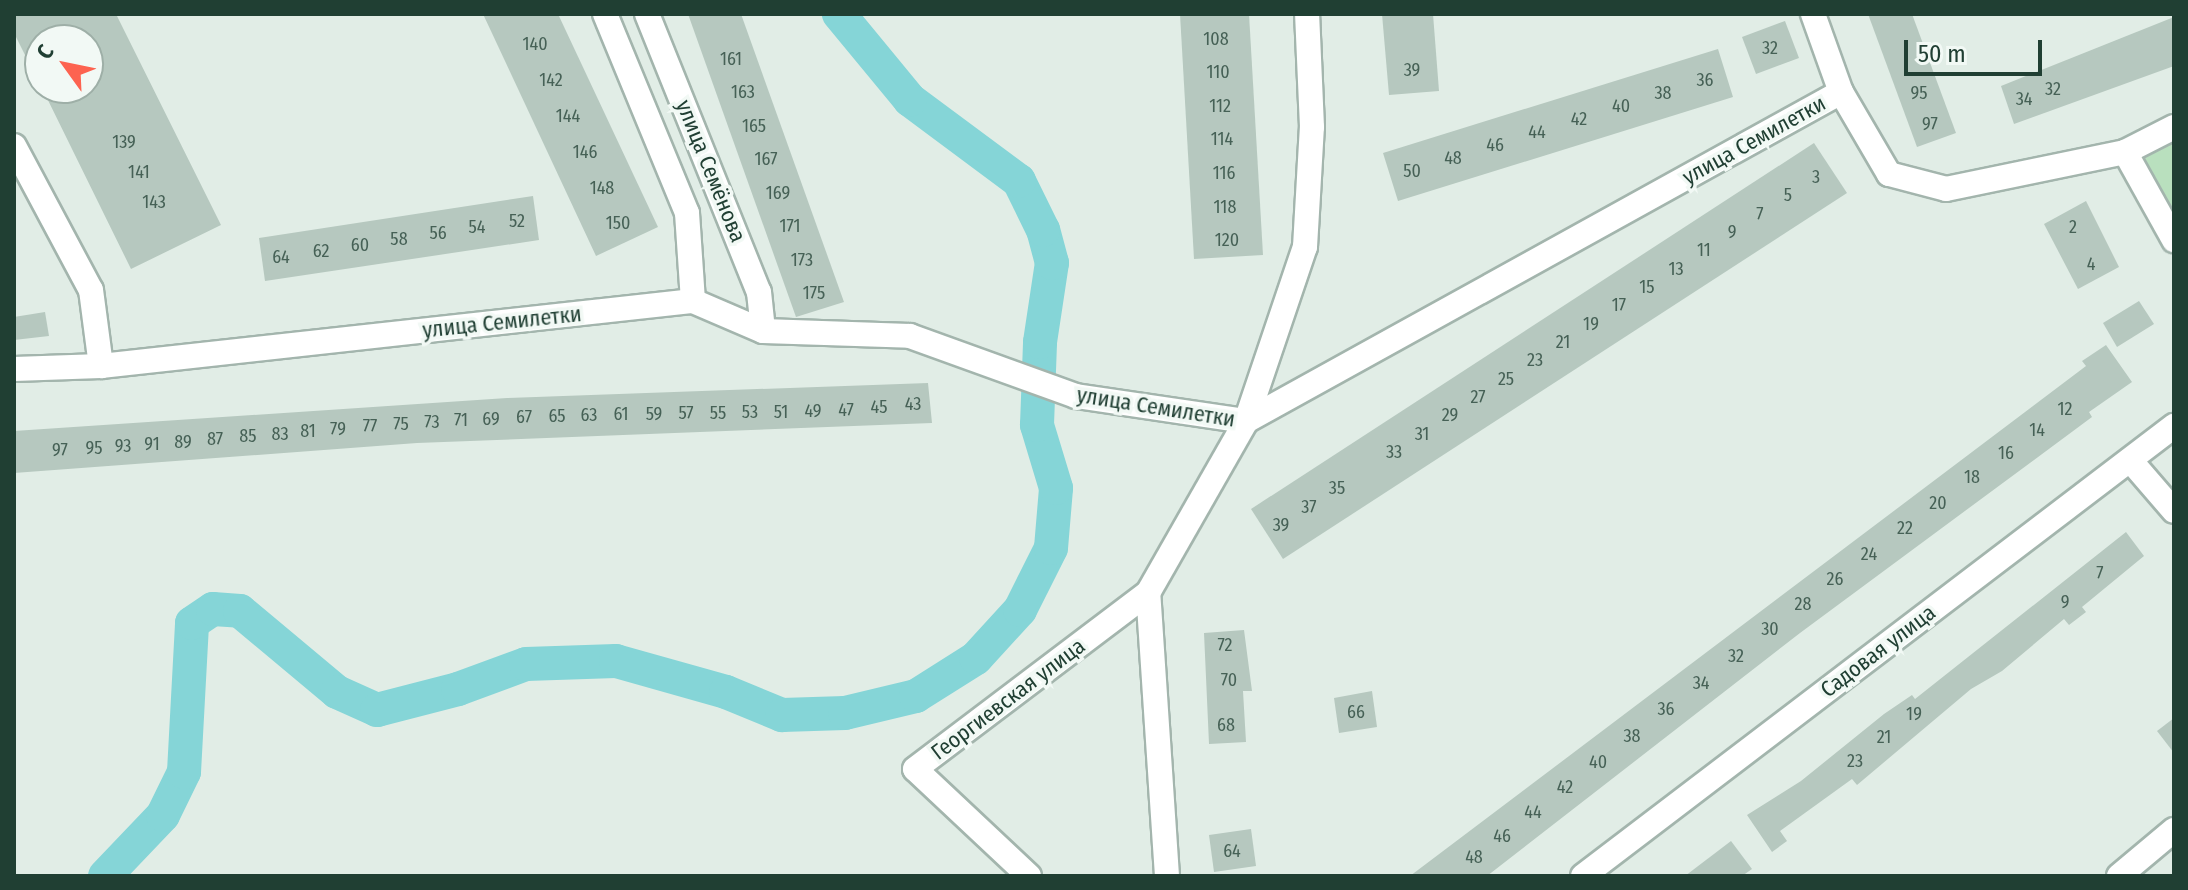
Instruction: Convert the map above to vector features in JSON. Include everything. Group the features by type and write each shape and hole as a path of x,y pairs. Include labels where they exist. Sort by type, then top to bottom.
{"street":[{"name":"улица Семёнова","path":"605,14 687,213 693,301"},
{"name":"улица Семёнова","path":"647,14 759,292 763,331"},
{"name":"Георгиевская улица","path":"1029,876 915,769 1148,593 1246,421 1305,247 1312,127 1307,14"},
{"path":"1813,14 1841,92"},
{"name":"улица Семилетки","path":"14,369 101,366 693,301 763,331 910,336 983,366 1076,396 1246,421 1841,92 1889,174 1946,189 2125,152 2174,127"},
{"path":"14,146 91,290 101,366"},
{"path":"2125,152 2174,240"},
{"name":"Садовая улица","path":"1583,876 2174,426"},
{"path":"2130,460 2174,511"},
{"path":"1148,593 1167,876"},
{"path":"2119,876 2174,830"}],"green space":[{"path":"2174,122 2174,234 2131,157"}],"building":[{"path":"14,14 116,14 221,225 131,269 50,104 104,104 104,24 24,24 24,53 14,33"},
{"path":"483,14 558,14 658,227 596,256"},
{"path":"688,14 741,14 844,302 796,317"},
{"path":"1180,14 1249,14 1263,255 1194,259"},
{"path":"1382,14 1433,14 1439,91 1389,95"},
{"path":"1868,14 1912,14 1956,133 1917,147"},
{"path":"2174,17 2174,66 2014,124 2001,86"},
{"path":"1785,21 1799,58 1756,74 1742,37"},
{"path":"1718,49 1733,97 1398,201 1383,153"},
{"path":"1814,143 1847,193 1283,559 1251,509"},
{"path":"533,196 539,240 265,281 259,238"},
{"path":"2086,201 2119,267 2078,289 2044,224"},
{"path":"2139,301 2154,324 2117,347 2103,323"},
{"path":"45,312 49,336 14,340 14,317"},
{"path":"2106,345 2132,382 2089,412 2092,417 1800,633 1487,876 1410,876 2086,366 2082,361"},
{"path":"928,383 932,423 417,443 14,473 14,431 507,398"},
{"path":"2126,532 2144,556 2082,607 2086,612 2069,625 2064,619 2002,671 1971,689 1857,785 1852,779 1780,831 1787,841 1772,852 1747,815 1801,781 1884,714 1912,695 1915,699"},
{"path":"1244,630 1252,691 1243,691 1246,742 1209,744 1204,633"},
{"path":"1372,691 1377,727 1339,733 1334,698"},
{"path":"2174,718 2174,753 2157,731"},
{"path":"1251,829 1256,866 1214,872 1209,835"},
{"path":"1731,841 1752,869 1742,876 1685,876"}],"waterway":[{"path":"105,876 163,815 184,772 192,623 213,609 240,611 337,692 377,710 458,689 526,664 616,661 726,692 782,715 845,713 916,696 976,658 1020,610 1051,548 1056,488 1037,425 1040,342 1052,263 1043,230 1019,181 910,100 839,14"}]}
